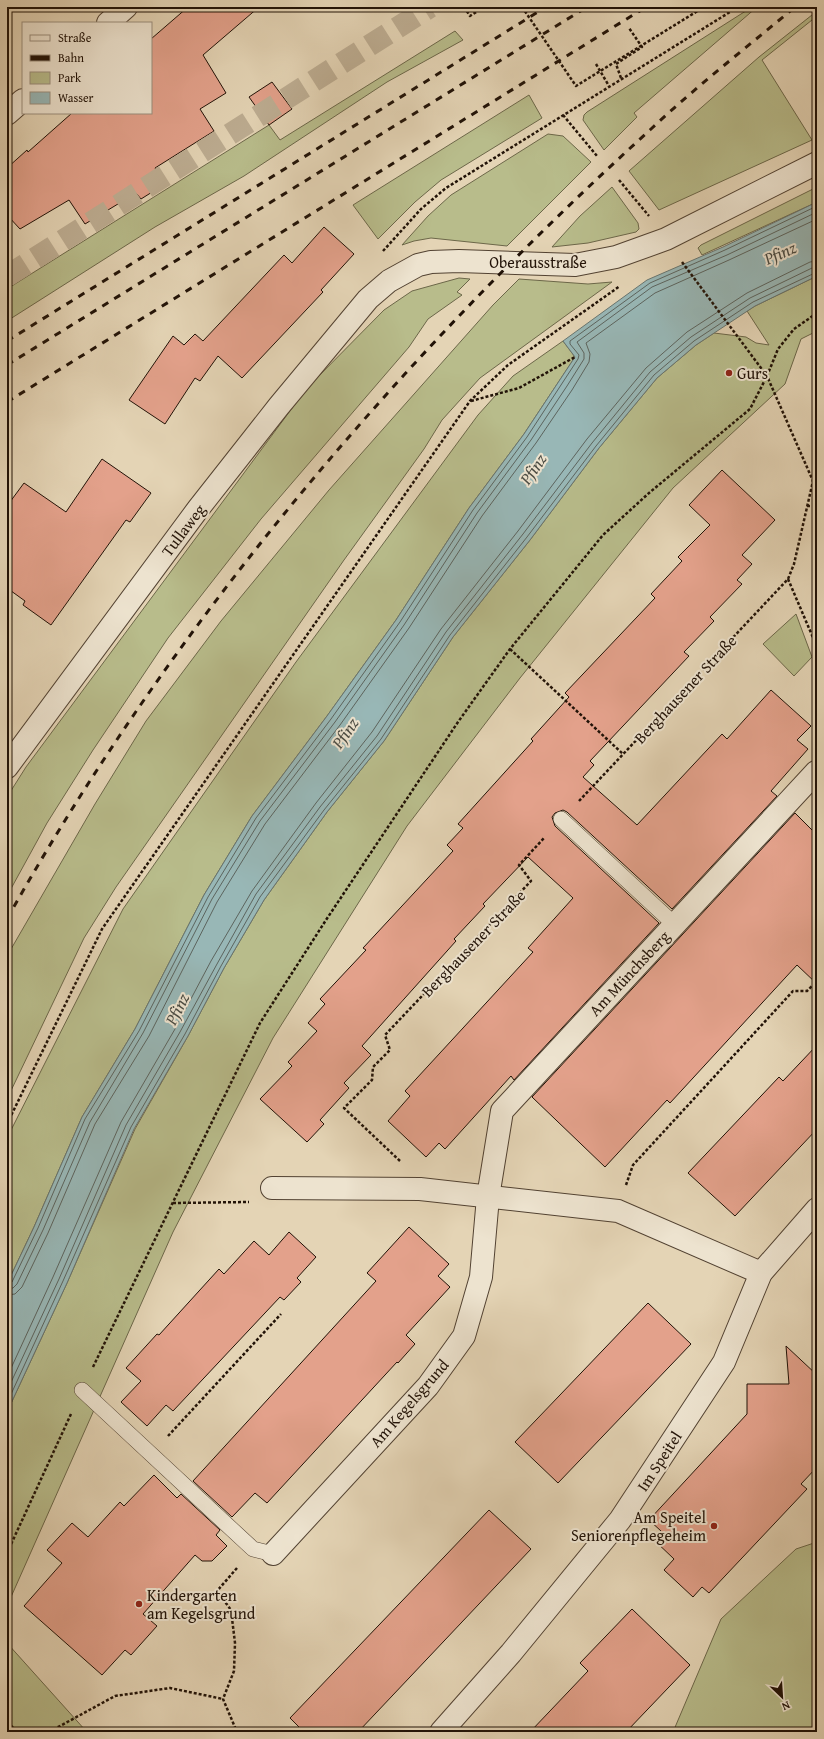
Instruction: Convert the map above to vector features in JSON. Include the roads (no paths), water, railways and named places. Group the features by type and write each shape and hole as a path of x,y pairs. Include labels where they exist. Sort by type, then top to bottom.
{"street":[{"path":"109,22 126,7"},
{"path":"7,114 22,101"},
{"name":"Oberausstraße","path":"368,299 404,272 418,265 431,262 459,261 575,265 616,257 666,239 817,163"},
{"name":"Tullaweg","path":"7,767 198,509 279,406 368,299"},
{"name":"Am Münchsberg","path":"488,1197 502,1111 816,772"},
{"path":"272,1188 420,1189 618,1211 761,1273"},
{"name":"Am Kegelsgrund","path":"263,1552 428,1386 464,1336 481,1277 488,1197"},
{"name":"Im Speitel","path":"441,1732 512,1653 620,1520 724,1362 761,1273 817,1209"}],"lane":[{"path":"561,819 674,924"},
{"path":"82,1390 151,1454 263,1552"}],"water":[{"name":"Pfinz","path":"817,202 817,276 755,306 696,345 657,378 599,448 530,540 453,637 384,741 327,812 264,900 224,968 188,1036 134,1129 67,1283 7,1412 7,1284 34,1227 82,1117 135,1029 204,895 252,816 327,716 396,620 469,508 524,434 575,357 563,341 647,280 723,247"}],"tunnel":[{"path":"7,276 430,7"}],"railway":[{"path":"7,341 546,7"},
{"path":"7,365 587,7"},
{"path":"7,402 646,7"},
{"path":"7,919 72,809 142,702 217,599 297,498 380,401 467,307 558,217 668,113 795,7"}],"place":[{"name":"Gurs","path":"729,373"},
{"name":"Am Speitel Seniorenpflegeheim","path":"714,1526"},
{"name":"Kindergarten am Kegelsgrund","path":"139,1604"}]}
